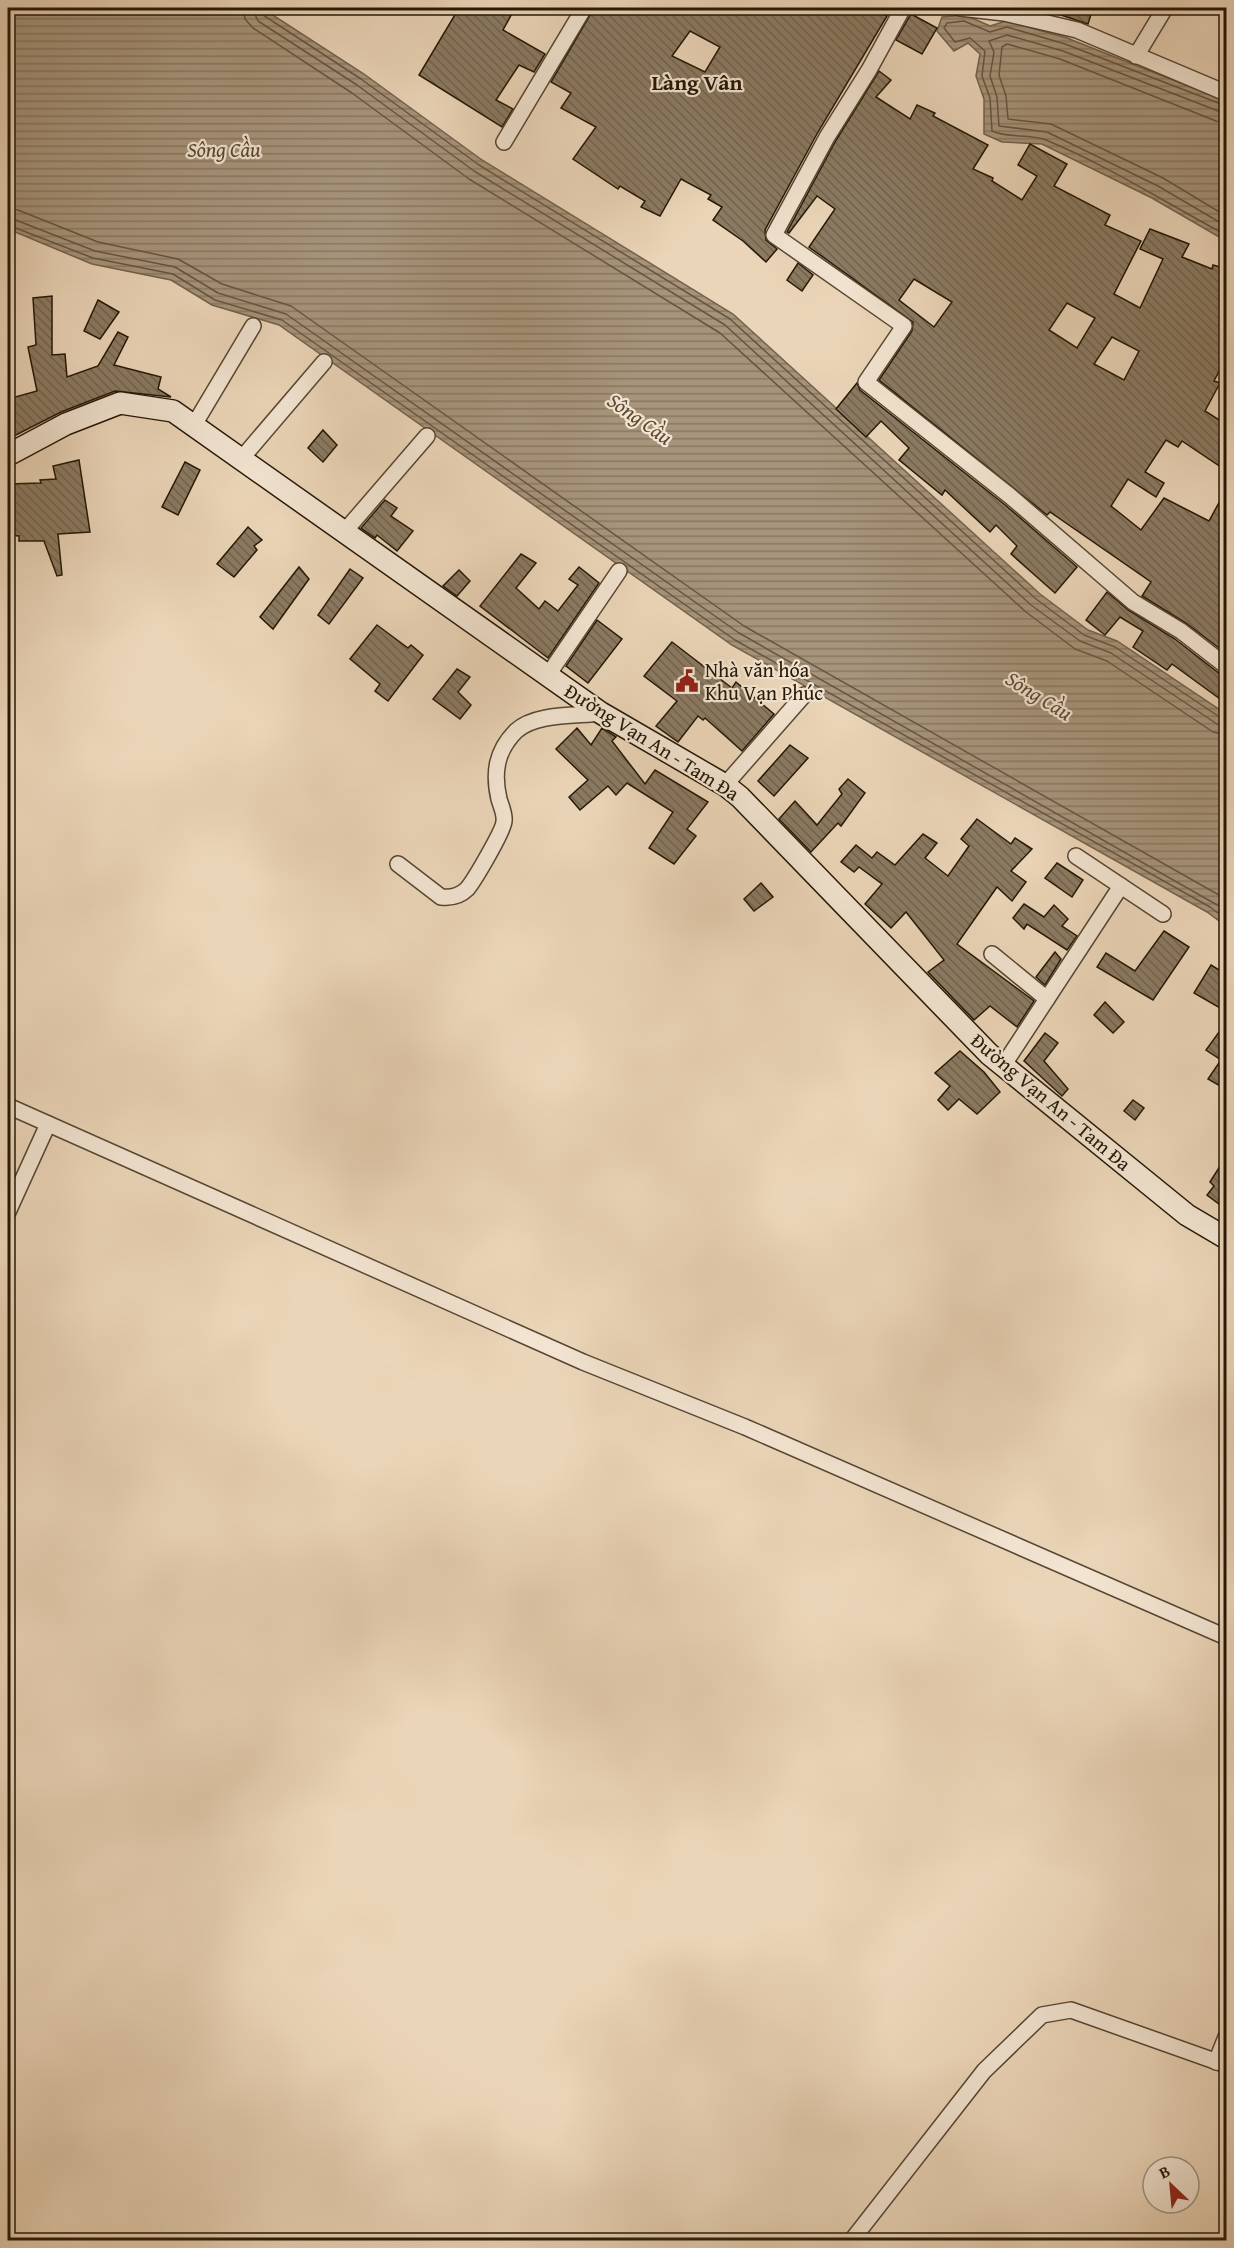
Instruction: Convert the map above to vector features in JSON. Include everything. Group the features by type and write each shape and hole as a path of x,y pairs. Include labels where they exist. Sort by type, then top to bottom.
{"main road":[{"name":"Đường Vạn An - Tam Đa","path":"8,455 66,424 120,403 173,411 601,713 725,785 740,797 1003,1066 1186,1215 1227,1238"}],"street":[{"path":"504,142 584,8"},
{"path":"903,8 869,70 827,137 774,235 904,326 866,382 1002,488 1133,602 1181,631 1227,666"},
{"path":"960,8 1004,13 1077,30 1227,93"},
{"path":"1136,56 1165,8"},
{"path":"194,425 253,326"},
{"path":"242,458 324,363"},
{"path":"345,531 427,435"},
{"path":"548,675 619,571"},
{"path":"725,785 804,695"},
{"path":"398,864 441,897 449,898 466,890 502,832 505,819 495,782 495,768 504,747 516,731 534,721 601,713"},
{"path":"1076,856 1163,914"},
{"path":"1003,1066 1121,886"},
{"path":"992,954 1047,999"},
{"path":"8,1106 583,1362 745,1427 1227,1637"},
{"path":"8,1212 48,1124"},
{"path":"852,2241 984,2071 1042,2015 1071,2010 1221,2063 1227,2037"}],"water":[{"name":"Sông Cầu","path":"8,8 262,8 364,74 482,160 733,314 1040,594 1088,630 1117,641 1226,714 1226,926 1207,912 732,645 279,325 212,305 171,280 92,264 8,229"},
{"path":"965,15 990,26 1006,21 1067,38 1226,101 1226,241 1152,198 1042,144 1002,142 984,134 984,99 976,76 980,54 968,43 954,51 937,31 942,17"}],"building":[{"path":"459,8 515,8 503,30 545,54 534,72 519,65 496,100 513,109 502,127 419,75"},
{"path":"594,8 870,8 887,16 818,132 765,230 766,240 777,249 766,262 743,241 713,220 722,207 708,199 711,195 681,179 660,216 641,207 645,201 620,186 618,189 573,159 596,127 561,108 571,93 551,82","holes":["690,31 720,47 705,72 672,56"]},
{"path":"1047,8 1093,8 1088,24 1046,10"},
{"path":"911,14 937,28 922,54 896,40"},
{"path":"879,71 891,80 876,97 910,119 917,105 935,113 933,116 988,145 973,169 993,178 992,181 1022,200 1037,176 1018,165 1030,144 1067,164 1054,186 1110,215 1105,225 1141,241 1114,294 1140,308 1163,259 1140,249 1150,229 1189,244 1182,257 1212,269 1213,265 1227,269 1227,356 1214,381 1220,383 1205,411 1227,425 1227,471 1182,441 1178,447 1166,440 1145,472 1164,483 1156,497 1128,479 1111,506 1141,530 1164,498 1209,521 1227,488 1227,654 1186,623 1142,596 1151,582 1050,512 1047,515 879,380 912,331 913,322 809,247 835,209 817,196 789,233 787,232 835,142","holes":["914,279 952,302 934,327 899,300","1067,303 1095,318 1077,348 1049,330","1112,337 1139,351 1124,380 1094,364"]},
{"path":"798,263 813,275 802,291 787,280"},
{"path":"52,296 52,355 65,354 67,377 98,366 118,332 128,337 114,365 161,377 158,389 171,397 115,391 61,412 8,439 8,399 37,391 28,347 36,345 33,298"},
{"path":"98,300 119,312 100,339 84,331"},
{"path":"857,383 860,390 1004,504 1077,567 1055,593 1011,554 1017,546 996,525 990,532 945,490 942,495 899,460 909,448 881,421 866,437 836,409"},
{"path":"323,430 337,445 323,462 308,448"},
{"path":"79,460 90,532 58,534 62,575 57,576 44,541 19,541 19,536 8,535 8,484 41,483 40,480 56,479 53,466"},
{"path":"185,462 200,470 178,515 162,507"},
{"path":"385,500 397,508 391,516 413,531 397,551 377,535 375,538 361,528"},
{"path":"248,527 262,540 254,546 257,550 234,577 217,564"},
{"path":"521,554 536,563 516,588 539,609 545,601 558,611 578,585 569,579 579,567 599,583 548,658 480,606"},
{"path":"299,567 309,579 273,629 260,617"},
{"path":"350,569 363,578 329,624 318,615"},
{"path":"459,570 470,581 457,596 443,586"},
{"path":"1107,592 1128,610 1175,639 1220,674 1227,676 1227,704 1172,664 1167,670 1133,647 1143,631 1120,617 1105,635 1086,620"},
{"path":"597,620 622,639 588,683 566,666"},
{"path":"377,625 408,648 411,645 423,655 388,701 375,691 380,684 350,659"},
{"path":"672,642 732,688 736,682 774,714 742,751 705,718 703,720 698,716 678,742 656,726 677,701 644,676"},
{"path":"457,669 470,677 458,692 471,705 460,719 433,699"},
{"path":"577,728 591,745 602,728 616,737 612,741 645,784 655,770 708,802 687,829 696,836 674,864 649,848 673,812 627,783 616,795 608,786 580,810 569,797 588,780 556,749"},
{"path":"790,745 808,758 774,796 758,781"},
{"path":"848,779 865,793 841,826 838,823 811,852 779,819 795,801 817,825 842,794 839,789"},
{"path":"977,819 1011,844 1015,838 1032,849 1011,871 1026,882 1012,901 997,887 957,944 1034,1001 1017,1027 990,1006 974,1020 928,972 944,960 906,912 891,928 865,904 882,884 859,867 854,872 841,862 856,845 872,858 877,852 895,865 923,834 937,843 925,858 948,876 969,846 961,839"},
{"path":"1057,863 1083,880 1072,897 1045,878"},
{"path":"761,883 773,897 754,911 744,899"},
{"path":"1024,904 1044,917 1054,905 1068,919 1062,926 1077,936 1067,950 1027,924 1024,929 1013,918"},
{"path":"1164,931 1189,947 1153,1000 1097,967 1106,953 1135,971"},
{"path":"1055,952 1061,959 1045,985 1036,977"},
{"path":"1211,965 1227,975 1227,1012 1194,993"},
{"path":"1105,1002 1124,1022 1113,1033 1094,1015"},
{"path":"1227,1021 1227,1090 1208,1079 1221,1060 1206,1050"},
{"path":"1045,1033 1058,1043 1044,1061 1068,1089 1062,1096 1024,1061"},
{"path":"960,1051 984,1072 1000,1092 977,1114 959,1099 948,1110 938,1100 950,1086 935,1073"},
{"path":"1133,1100 1144,1108 1135,1120 1124,1111"},
{"path":"1227,1155 1227,1210 1207,1195 1214,1186 1210,1182"}],"place":[{"name":"Nhà văn hóa Khu Vạn Phúc","path":"687,681"}],"district":[{"name":"Làng Vân","path":"697,82"}]}
